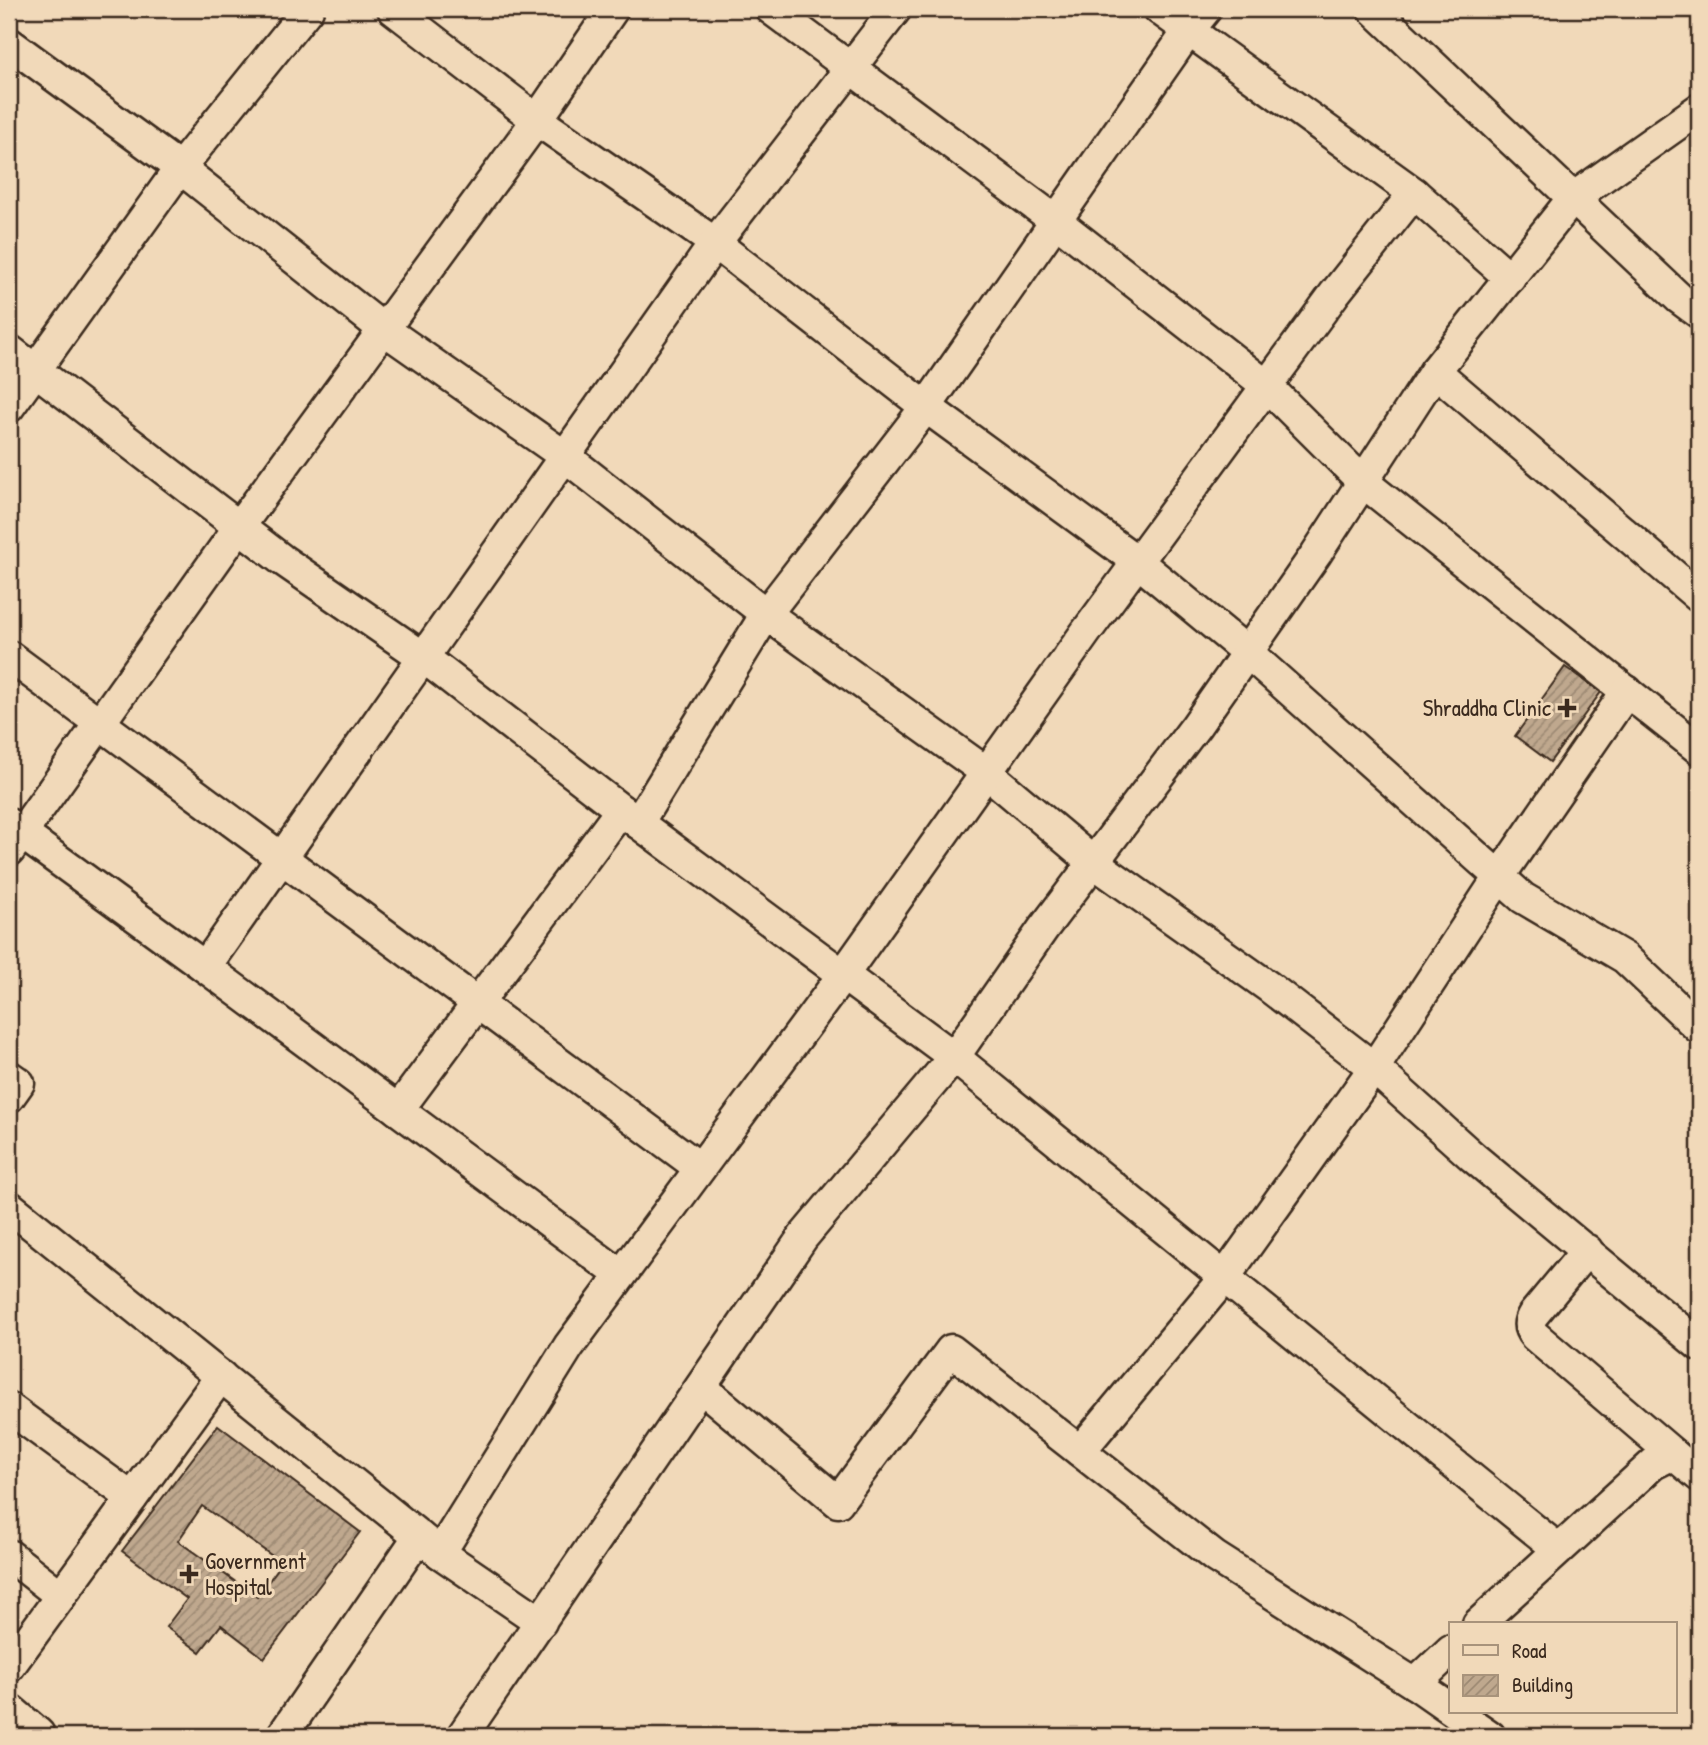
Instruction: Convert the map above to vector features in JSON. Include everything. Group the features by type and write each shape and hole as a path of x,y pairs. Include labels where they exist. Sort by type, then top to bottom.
{"street":[{"path":"9,407 180,167 308,9"},
{"path":"393,9 537,120 715,243 926,407 1138,562 1247,652 1523,898 1625,958 1699,1028"},
{"path":"612,9 537,120 382,328 99,723 13,836 205,967 621,1275"},
{"path":"771,9 1056,221 1266,386 1363,482 1699,749"},
{"path":"205,967 715,243 896,9"},
{"path":"1159,9 1198,20 1414,192 1510,278"},
{"path":"1373,9 1679,299 1699,313"},
{"path":"398,1110 478,1003 629,816 766,614 926,407 1198,20"},
{"path":"9,43 180,167 382,328 566,457 766,614 986,772 1094,862 1269,987 1374,1068 1473,1157 1699,1345"},
{"path":"462,1736 803,1237 954,1057 1196,726 1316,554 1435,371 1573,198 1699,109"},
{"path":"282,1736 430,1544 569,1346 843,975 986,772 1266,386 1414,192"},
{"path":"9,350 281,559 423,657 629,816 954,1057 1558,1549"},
{"path":"1435,371 1699,597"},
{"path":"9,656 700,1168"},
{"path":"1080,1451 1224,1278 1374,1068 1499,877 1627,691"},
{"path":"9,1076 19,1083 9,1097"},
{"path":"9,1206 430,1544 541,1622"},
{"path":"1587,1250 1533,1315 1530,1328 1535,1336 1688,1459"},
{"path":"701,1387 838,1502 951,1350 1215,1557 1449,1707"},
{"path":"9,1667 221,1376"},
{"path":"9,1408 132,1498"},
{"path":"1480,1622 1653,1464 1688,1459"},
{"path":"9,1555 61,1596"},
{"path":"1408,1679 1415,1684 1449,1652"},
{"path":"9,1713 36,1736"},
{"path":"1459,1714 1490,1736"}],"building":[{"path":"1565,667 1601,692 1550,762 1515,736"},
{"path":"218,1425 360,1532 264,1658 221,1625 200,1652 166,1627 187,1599 122,1551","holes":["202,1506 282,1563 257,1597 178,1541"]}],"place":[{"name":"Shraddha Clinic","path":"1567,708"},
{"name":"Government Hospital","path":"189,1574"}]}
